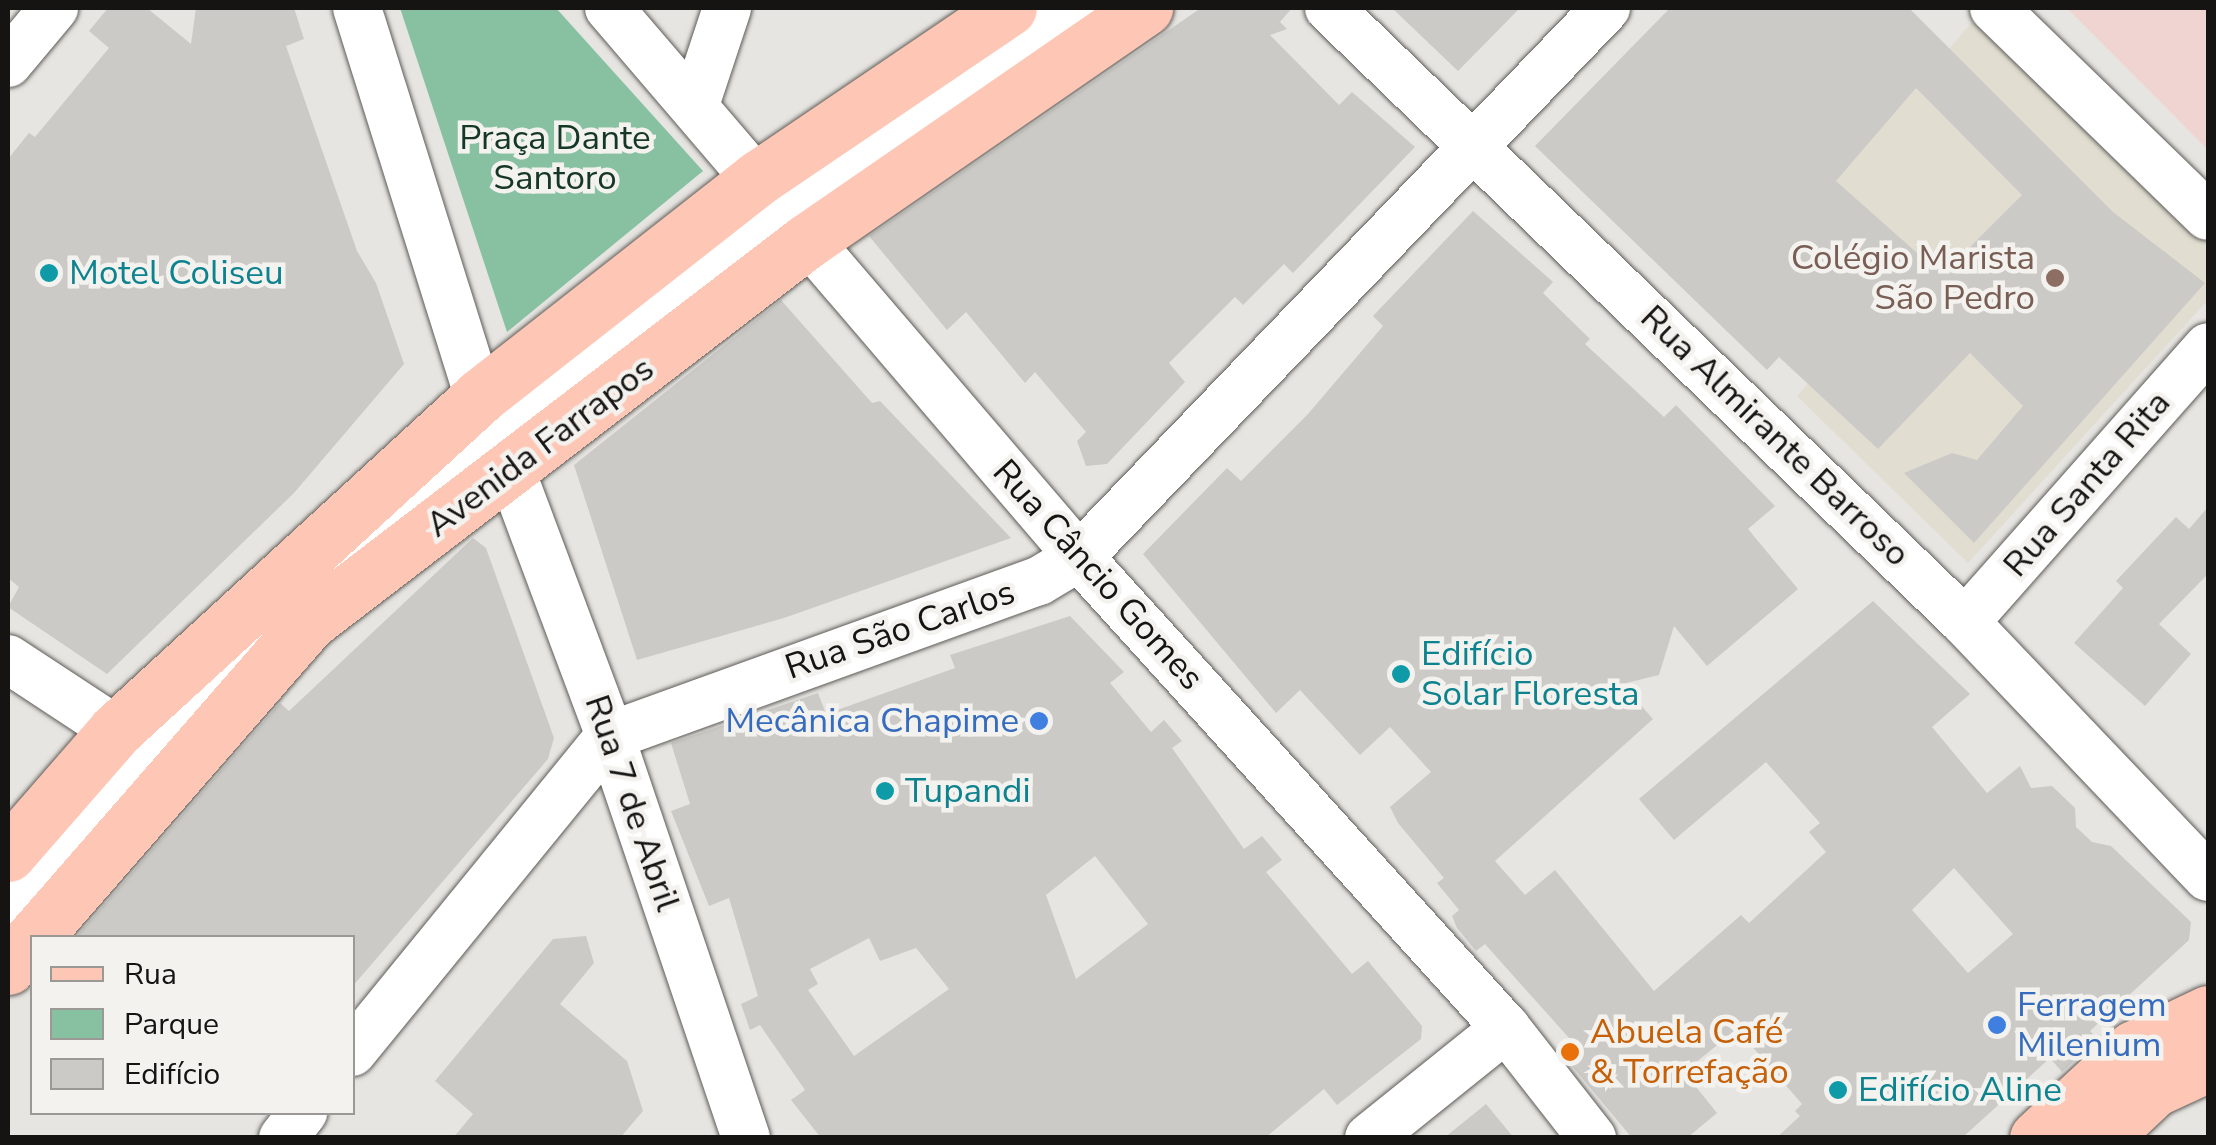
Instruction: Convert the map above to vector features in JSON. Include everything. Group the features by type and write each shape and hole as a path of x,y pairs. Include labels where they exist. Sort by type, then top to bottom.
{"main road":[{"name":"Avenida Farrapos","path":"35,935 308,622 511,471 782,209 1010,8"},
{"name":"Avenida Farrapos","path":"8,854 116,730 479,398 782,209 1145,8"},
{"name":"Avenida Farrapos","path":"8,966 30,941"},
{"path":"2036,1138 2134,1048 2188,1020"},
{"path":"2102,1138 2154,1089 2208,1064"}],"street":[{"path":"8,63 54,8"},
{"path":"357,8 479,398"},
{"name":"Rua Câncio Gomes","path":"609,8 696,102 782,209 1079,557 1506,1028 1592,1138"},
{"path":"696,102 726,8"},
{"path":"8,908 148,748 295,603 782,209 1078,8"},
{"name":"Rua Almirante Barroso","path":"1329,8 1474,142 1965,622 2208,877"},
{"name":"Rua São Carlos","path":"610,736 1039,581 1079,557 1606,8"},
{"path":"1994,8 2208,216"},
{"name":"Rua Santa Rita","path":"1965,622 2208,347"},
{"name":"Rua 7 de Abril","path":"511,471 610,736 746,1138"},
{"path":"8,660 116,730"},
{"path":"355,1048 610,736"},
{"path":"2188,1020 2208,988"},
{"path":"1369,1138 1506,1028"},
{"path":"282,1138 301,1115"}],"shaded area":[{"path":"2067,8 2208,8 2208,150"},
{"name":"Colégio Marista São Pedro","path":"1972,22 2208,242 2208,300 1968,563 1797,396 1920,256 1836,181"}],"green space":[{"name":"Praça Dante Santoro","path":"400,8 556,8 703,171 507,332"}],"building":[{"path":"108,8 147,8 191,44 196,8 294,8 304,39 286,46 357,251 376,283 404,364 294,493 107,674 8,607 19,587 8,578 8,159 29,133 35,137 109,48 89,31"},
{"path":"1201,8 1292,8 1280,22 1287,29 1270,35 1339,105 1352,92 1415,147 1293,273 1284,264 1243,305 1235,297 1169,363 1185,382 1107,464 1086,466 1077,441 1086,432 1035,372 1025,383 966,312 947,330 869,236"},
{"path":"1392,8 1520,8 1458,71"},
{"path":"1670,8 1909,8 2113,212 2205,283 1974,543 1904,473 1952,453 1977,460 2023,406 1970,353 1878,449 1779,357 1767,370 1535,146","holes":["1916,88 2022,195 1956,261 1941,245 1925,260 1836,181"]},
{"path":"1473,211 1553,282 1543,293 1590,339 1585,344 1664,417 1676,405 1775,506 1748,529 1798,589 1707,666 1674,626 1659,675 1622,684 1653,719 1495,861 1525,895 1555,870 1654,991 1741,915 1749,923 1826,852 1809,832 1820,823 1766,762 1674,840 1639,799 1873,601 1970,694 1932,727 1987,793 2020,766 2031,788 2052,786 2075,808 2076,827 2092,842 2111,846 2191,922 2189,940 2090,1031 2098,1039 2062,1072 2050,1058 1962,1138 1776,1138 1800,1116 1795,1111 1802,1104 1737,1029 1684,1072 1717,1113 1687,1138 1632,1138 1557,1048 1569,1038 1485,944 1476,951 1457,928 1452,916 1459,910 1437,883 1444,878 1398,823 1390,807 1431,772 1390,727 1360,755 1300,690 1276,713 1143,554 1227,468 1241,481 1308,414 1383,326 1373,316","holes":["1954,868 2013,934 1968,973 1912,910"]},
{"path":"781,300 872,403 880,401 1011,538 784,618 637,660 574,465"},
{"path":"2208,507 2208,574 2159,624 2191,654 2145,706 2074,643 2123,588 2116,581 2176,517 2189,529"},
{"path":"473,538 486,548 554,738 548,759 355,984 355,935 78,935 280,703 289,711"},
{"path":"1070,616 1124,672 1110,683 1151,732 1164,720 1182,741 1172,748 1244,849 1262,836 1282,860 1266,872 1352,974 1368,961 1422,1026 1421,1039 1337,1105 1324,1089 1265,1138 821,1138 791,1100 805,1090 760,1025 750,1030 741,1004 758,996 729,898 709,906 671,811 690,804 671,743 818,693 826,714 955,668 950,655","holes":["1095,856 1148,924 1076,979 1046,895","869,938 880,961 916,948 949,989 854,1056 808,990 818,984 810,969"]},
{"path":"586,936 594,963 560,1004 627,1061 643,1111 620,1138 453,1138 473,1114 435,1081 553,939"},
{"path":"1486,1104 1514,1138 1444,1138"}],"place":[{"name":"Motel Coliseu","path":"49,273"},
{"name":"Colégio Marista São Pedro","path":"2055,278"},
{"name":"Edifício Solar Floresta","path":"1401,674"},
{"name":"Mecânica Chapime","path":"1039,721"},
{"name":"Tupandi","path":"885,791"},
{"name":"Ferragem Milenium","path":"1997,1025"},
{"name":"Abuela Café & Torrefação","path":"1570,1052"},
{"name":"Edifício Aline","path":"1838,1090"}]}
